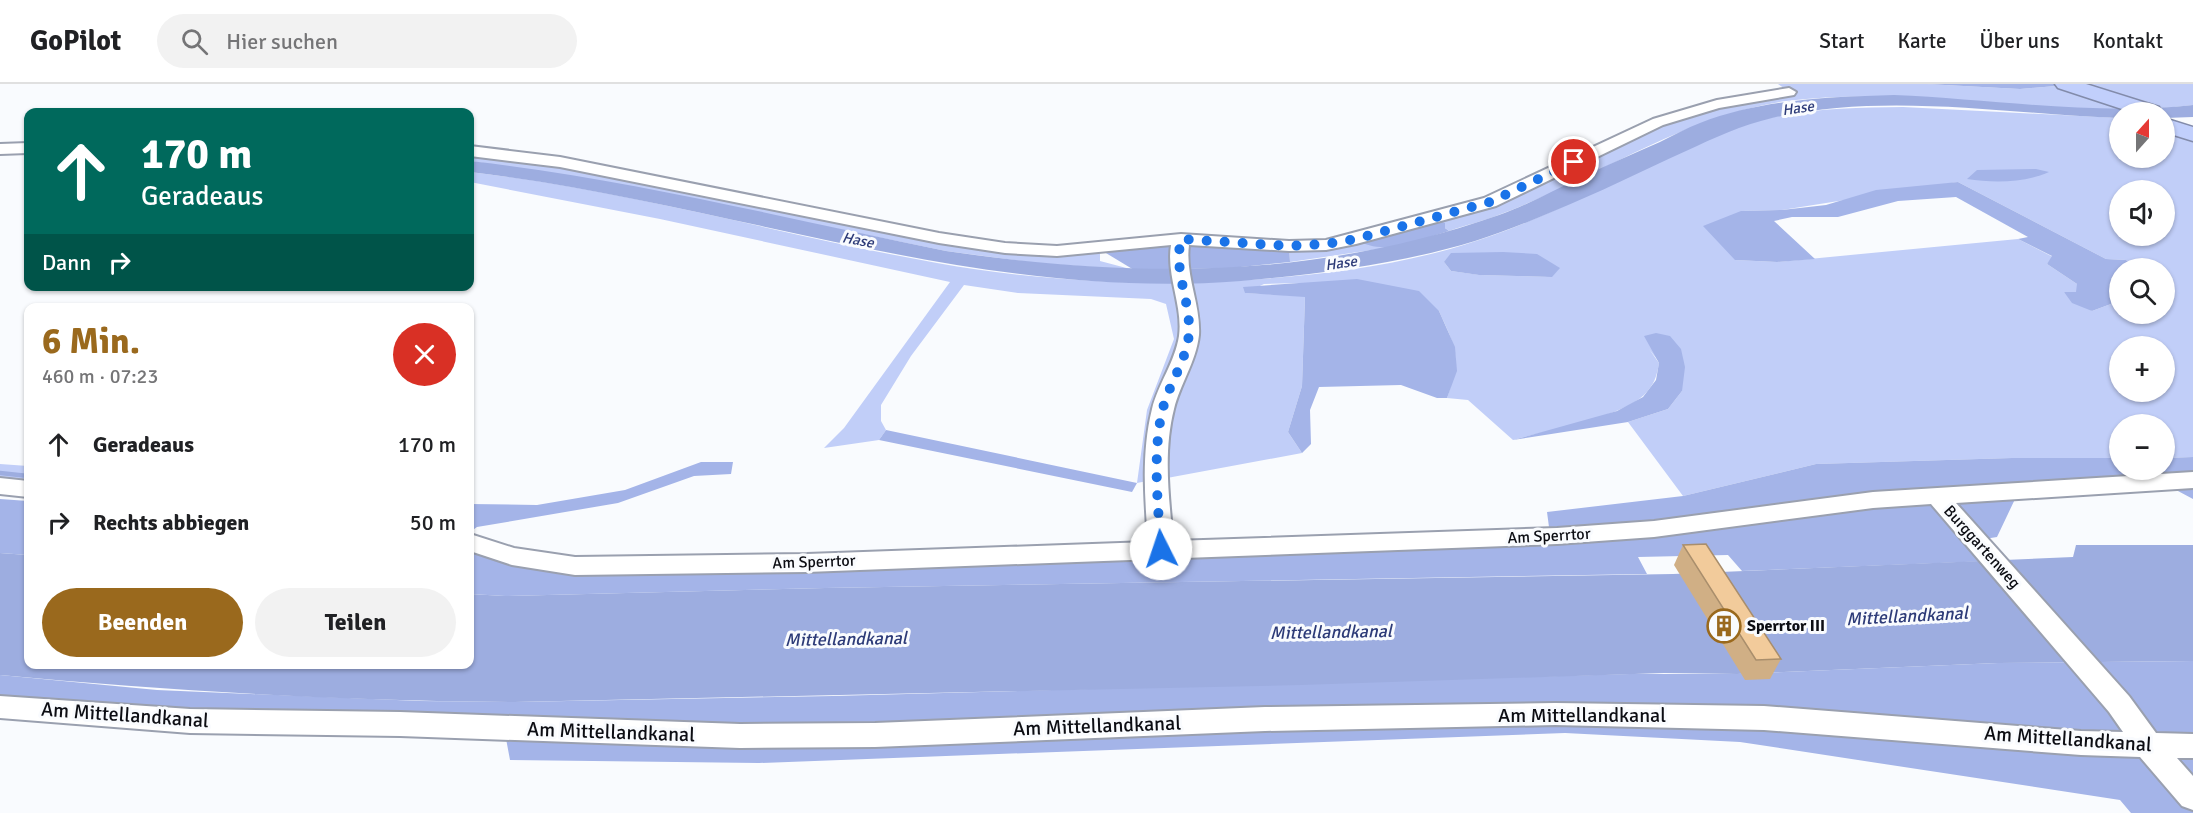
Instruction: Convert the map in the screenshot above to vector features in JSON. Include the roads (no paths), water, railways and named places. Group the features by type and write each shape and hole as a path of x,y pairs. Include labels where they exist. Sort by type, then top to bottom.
{"highway":[{"path":"2045,84 2109,105"},
{"path":"2065,84 2120,102"},
{"path":"2175,120 2193,126"},
{"path":"2175,128 2193,134"}],"street":[{"path":"474,151 560,162 939,238 1005,248 1057,251 1181,239 1289,246 1326,244 1366,237 1490,202 1658,122 1717,104 1789,92"},
{"path":"0,149 24,148"},
{"path":"1161,549 1156,476 1163,408 1188,343 1190,325 1178,263 1181,239"},
{"name":"Burggartenweg","path":"1936,495 2193,480"},
{"path":"0,486 24,489"},
{"name":"Am Sperrtor","path":"474,543 512,556 575,566 807,563 1569,536 1654,529 1873,500 1936,495"},
{"name":"Burggartenweg","path":"1936,495 2119,704 2148,745 2193,797"},
{"name":"Am Mittellandkanal","path":"0,707 190,721 400,724 740,736 875,735 1265,719 1555,714 1764,718 2081,743 2193,746"}],"water":[{"name":"Hase","path":"1894,95 2109,109 2109,118 1946,107 1858,106 1815,110 1772,118 1707,141 1570,204 1475,241 1417,256 1359,267 1241,281 1143,284 1045,277 949,264 566,186 474,173 474,162 590,178 946,251 1087,266 1156,269 1225,268 1294,262 1363,252 1431,236 1510,211 1695,125 1747,109 1796,101"},
{"path":"2193,105 2193,117 2175,118 2175,106"},
{"name":"Mittellandkanal","path":"2076,545 2193,545 2193,661 1998,663 1737,674 1664,673 1301,685 515,702 386,700 257,694 0,675 0,553 24,555 24,669 474,669 474,594 505,596 825,588 1673,574 2073,557"}],"waterway":[{"path":"0,473 24,476"}],"place":[{"name":"Sperrtor III","path":"1724,626"}]}
